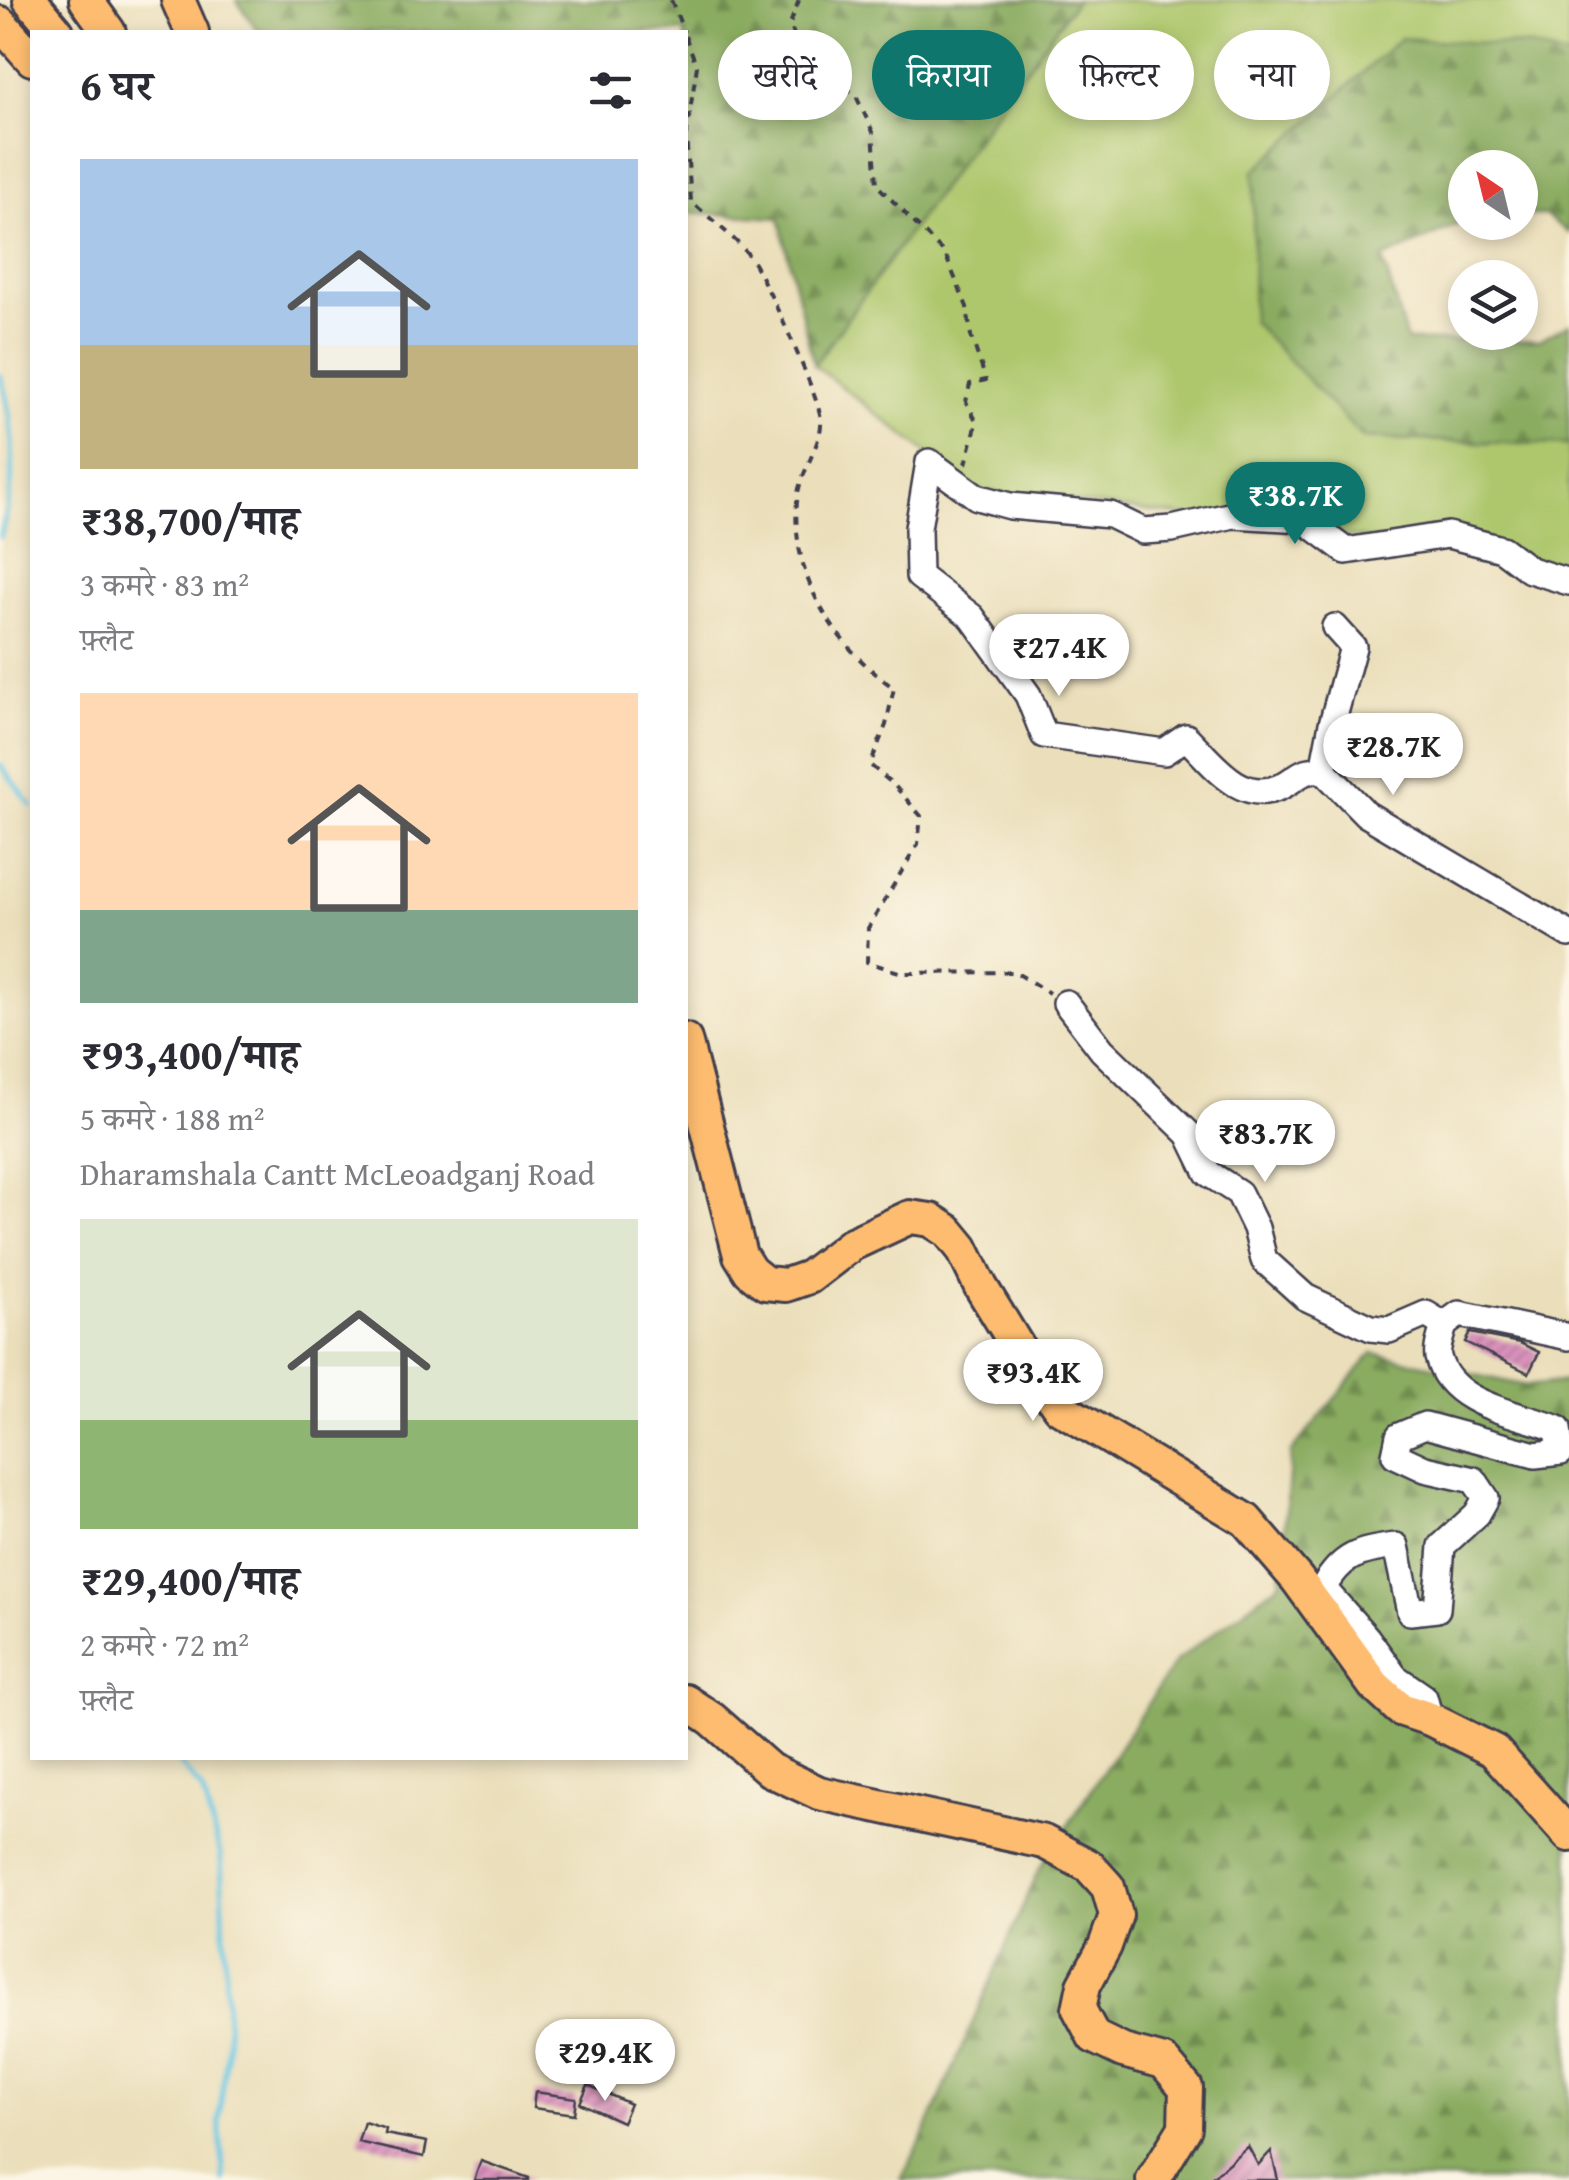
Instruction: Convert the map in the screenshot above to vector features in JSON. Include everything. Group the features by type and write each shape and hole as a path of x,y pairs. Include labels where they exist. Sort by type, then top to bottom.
{"main road":[{"path":"30,0 54,30"},
{"path":"86,0 108,30"},
{"path":"178,0 191,30"},
{"path":"0,24 30,57"},
{"path":"688,1052 740,1254 750,1270 765,1283 786,1285 809,1276 852,1244 910,1217 931,1220 948,1230 1025,1359 1059,1407 1246,1520 1298,1579 1374,1685 1400,1708 1430,1718 1494,1752 1569,1835"},
{"path":"688,1703 770,1770 819,1793 1044,1842 1090,1866 1108,1887 1116,1915 1084,1985 1080,2009 1094,2037 1164,2062 1186,2088 1185,2128 1153,2180"}],"street":[{"path":"1569,582 1530,570 1502,549 1448,536 1346,550 1303,519 1233,515 1172,529 1143,531 1110,515 1040,510 977,497 929,462 918,528 919,576 972,618 1028,695 1044,735 1164,752 1186,737 1231,783 1260,790 1280,787 1302,770 1323,770 1366,814 1569,934"},
{"path":"1323,770 1353,647 1335,627"},
{"path":"1066,1003 1102,1050 1189,1134 1208,1172 1238,1193 1256,1228 1264,1260 1305,1297 1371,1328 1388,1330 1426,1314 1444,1325"},
{"path":"1430,1718 1424,1698 1394,1676 1323,1588 1335,1568 1361,1550 1396,1546 1410,1612 1437,1609 1442,1546 1477,1514 1486,1498 1474,1480 1425,1469 1395,1455 1398,1436 1425,1425 1535,1455 1561,1452 1558,1430 1490,1406 1452,1385 1437,1354 1444,1325 1458,1314 1569,1337"}],"path":[{"path":"671,0 682,30"},
{"path":"799,0 790,24 794,34 783,70 800,62 856,94 874,132 877,185 945,254 967,307 971,336 986,380 970,384 966,402 977,422 966,464"},
{"path":"688,44 697,66 688,123"},
{"path":"688,162 691,201 748,254 792,343 822,421 798,493 800,562 824,616 854,654 894,688 886,725 870,765 921,816 918,844 868,928 867,962 902,973 1015,972 1066,1003"}],"green space":[{"path":"236,0 1076,0 1054,30 1045,30 1045,43 1025,71 1025,30 872,30 872,120 990,120 814,365 779,218 688,212 688,30 258,30"},
{"path":"1076,0 1569,0 1569,58 1529,46 1401,38 1363,438 1569,445 1569,564 975,490 814,365 990,120 1025,120 1025,71 1045,43 1045,120 1194,120 1194,30 1054,30"},
{"path":"1401,38 1529,46 1569,58 1569,233 1545,215 1538,215 1538,150 1448,150 1448,229 1383,259 1407,341 1448,341 1448,350 1538,350 1538,340 1569,324 1569,445 1363,438 1252,321 1254,171 1310,120 1330,120 1330,102"},
{"path":"1372,1353 1527,1386 1569,1381 1569,2180 901,2180 1038,1871 1175,1662 1280,1583 1291,1452"}],"building":[{"path":"1470,1333 1520,1343 1539,1352 1529,1373 1465,1342"},
{"path":"588,2085 630,2104 622,2122 580,2103"},
{"path":"535,2092 576,2098 574,2114 533,2108"},
{"path":"364,2122 386,2129 385,2134 427,2142 424,2157 358,2142"},
{"path":"1248,2146 1258,2165 1271,2151 1278,2180 1209,2180"},
{"path":"481,2161 529,2178 529,2180 474,2180"}],"waterway":[{"path":"0,375 12,435 12,477 0,537"},
{"path":"0,765 30,803"},
{"path":"177,1760 202,1790 221,1856 228,2043 219,2119 224,2180"}]}
